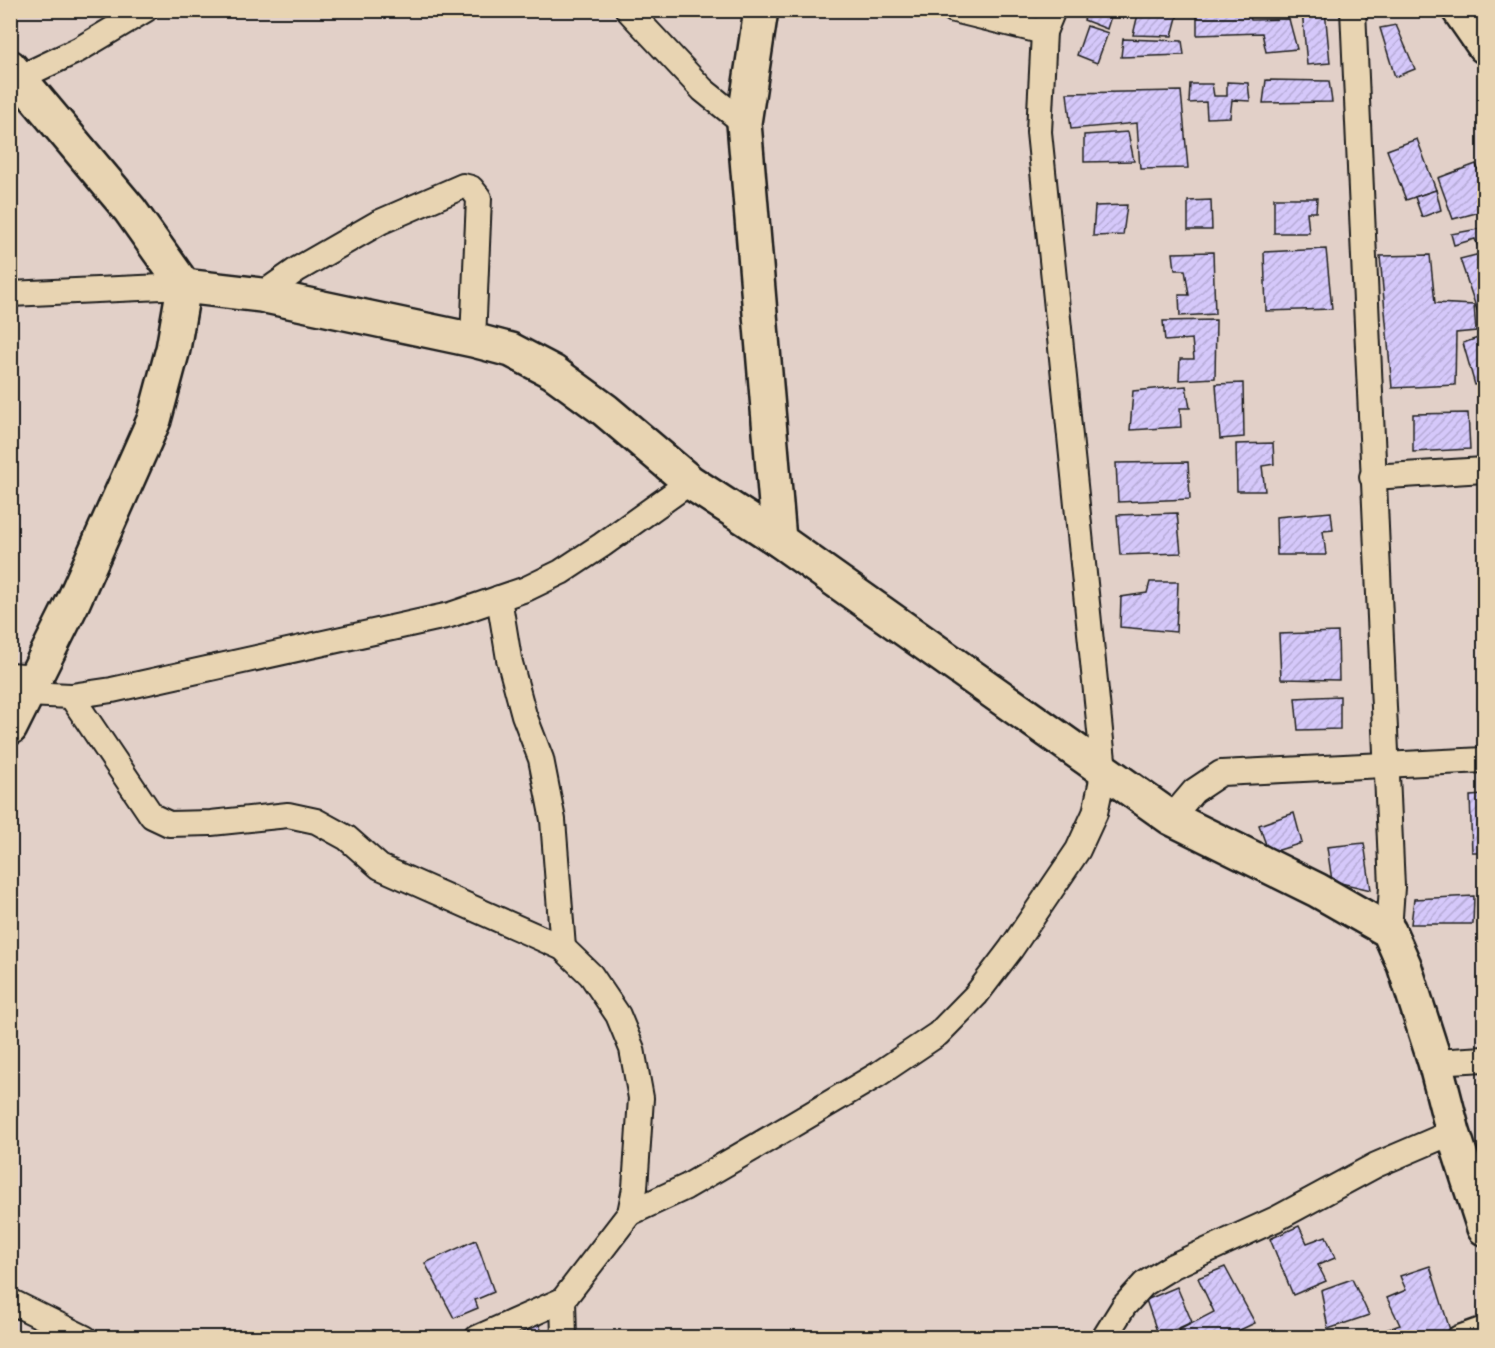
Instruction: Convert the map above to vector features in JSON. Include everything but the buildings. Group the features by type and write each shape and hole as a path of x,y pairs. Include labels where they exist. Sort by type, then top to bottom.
{"street":[{"path":"10,728 25,682 154,420 173,349 184,286 130,210 16,72 78,50 145,10"},
{"path":"628,10 703,90 744,123"},
{"path":"761,10 744,123 779,540"},
{"path":"630,1213 686,1187 877,1075 938,1034 976,995 1011,949 1078,850 1095,813 1104,770 1039,132 1048,21 954,10"},
{"path":"1353,10 1392,887 1389,932 1404,965 1435,1062 1452,1132 1485,1228"},
{"path":"1459,10 1485,46"},
{"path":"261,295 298,269 380,222 463,186 471,188 479,198 473,340"},
{"path":"10,294 184,286 261,295 511,350 553,372 605,410 690,482 779,540 1171,818 1317,890 1389,932"},
{"path":"1372,477 1485,470"},
{"path":"25,682 71,696 112,690 450,615 499,598 561,572 651,512 690,482"},
{"path":"499,598 509,659 524,715 541,759 553,820 563,948"},
{"path":"71,696 152,816 169,824 212,823 288,816 316,821 347,838 380,867 563,948 591,975 618,1015 632,1049 641,1098 635,1188 630,1213 563,1300 477,1338"},
{"path":"1171,818 1194,791 1221,773 1385,767 1485,760"},
{"path":"1435,1062 1485,1059"},
{"path":"1104,1338 1124,1306 1144,1284 1173,1266 1276,1219 1376,1165 1452,1132"},
{"path":"563,1300 564,1338"},
{"path":"10,1301 85,1338"},
{"path":"1459,1338 1485,1329"}]}
